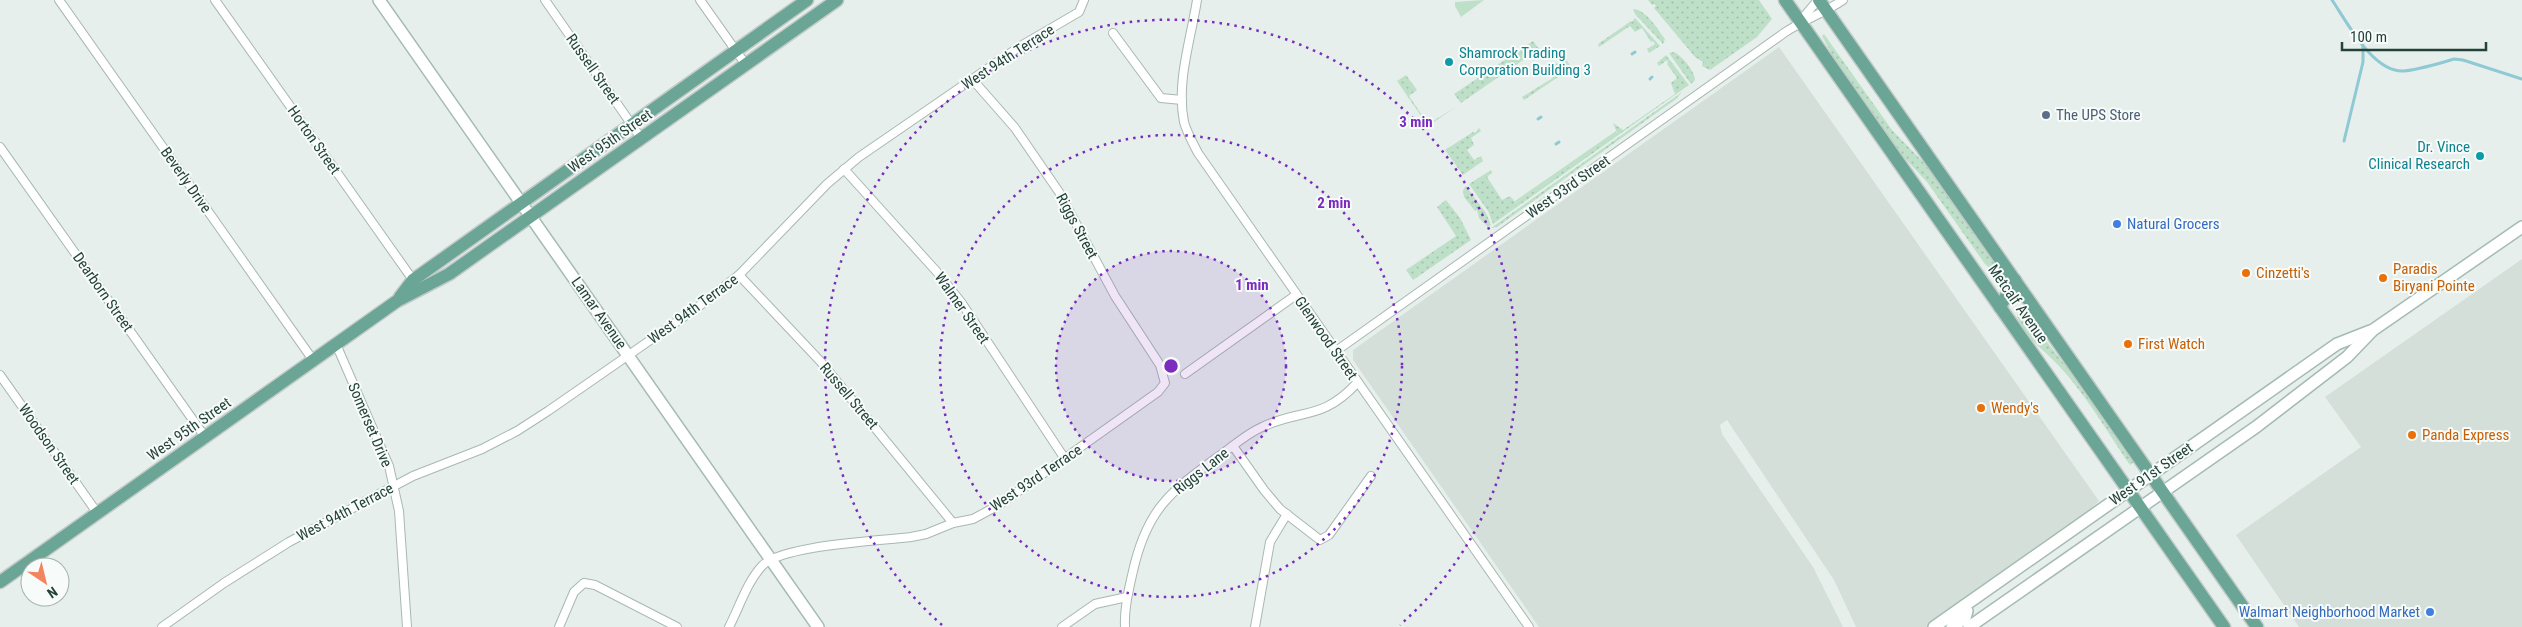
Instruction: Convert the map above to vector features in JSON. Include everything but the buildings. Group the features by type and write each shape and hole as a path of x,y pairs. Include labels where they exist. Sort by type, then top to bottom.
{"main road":[{"name":"West 95th Street","path":"397,301 413,280 807,0"},
{"name":"West 95th Street","path":"0,582 397,301 449,274 837,0"},
{"name":"Metcalf Avenue","path":"1785,0 2224,627"},
{"name":"Metcalf Avenue","path":"1819,0 2257,627"},
{"path":"2000,307 2015,280"},
{"path":"2000,307 2023,292"}],"street":[{"name":"Beverly Drive","path":"59,0 313,360"},
{"name":"Horton Street","path":"215,0 413,280"},
{"name":"Lamar Avenue","path":"379,0 818,627"},
{"name":"Russell Street","path":"544,0 641,138"},
{"path":"700,0 746,65"},
{"name":"Glenwood Street","path":"1197,0 1184,74 1182,100 1184,122 1198,154 1529,627"},
{"name":"West 93rd Street","path":"1800,22 1819,0"},
{"name":"West 93rd Street","path":"1336,351 1800,22 1827,11 1844,0"},
{"name":"West 94th Terrace","path":"162,627 224,583 289,542 413,476 482,449 517,431 629,355 739,275 827,184 844,170 879,143 1019,47 1079,12 1084,1"},
{"path":"1113,33 1161,98 1182,100"},
{"name":"Riggs Street","path":"972,79 1015,128 1059,192 1115,296 1160,365 1165,383"},
{"name":"Dearborn Street","path":"0,147 205,437"},
{"name":"Walmer Street","path":"844,170 938,272 961,302 1065,459"},
{"name":"West 91st Street","path":"1974,624 2256,427 2346,357 2374,330 2522,228"},
{"name":"Russell Street","path":"739,275 821,362 953,523"},
{"path":"1185,374 1296,295"},
{"name":"West 91st Street","path":"1934,627 2337,344 2374,330"},
{"name":"Somerset Drive","path":"336,344 389,466 399,511 407,627"},
{"name":"Woodson Street","path":"0,375 98,514"},
{"name":"West 93rd Terrace","path":"772,559 791,551 926,534 953,523 973,518 999,505 1065,459 1158,392 1165,383"},
{"name":"Riggs Lane","path":"1125,627 1127,597 1139,544 1156,512 1182,483 1260,428 1325,408 1343,398 1357,383"},
{"path":"1233,446 1264,490 1287,514 1320,540 1329,535 1371,476"},
{"path":"1255,627 1270,542 1287,514"},
{"path":"729,627 755,576 763,565 772,559"},
{"path":"1974,624 1972,608 2007,584 2014,571"},
{"path":"559,627 574,592 584,584 595,585 677,627"},
{"path":"1062,627 1095,604 1127,597"},
{"path":"1952,627 1965,618 1967,611 1964,606"}],"shaded area":[{"path":"1779,47 2099,501 2083,516 1926,627 1856,627 1834,580 1727,420 1720,425 1722,434 1813,567 1843,627 1539,627 1353,360 1353,350"},
{"path":"2522,259 2522,627 2299,627 2236,535 2361,447 2325,397"}],"green space":[{"path":"1484,0 1461,17 1455,6 1455,2"},
{"path":"1648,0 1759,0 1772,19 1757,37 1710,70 1702,66 1703,62 1695,57 1654,8 1656,6 1652,5"},
{"path":"1633,9 1647,16 1665,39 1663,44 1635,14"},
{"path":"1635,18 1660,46 1649,53 1647,49 1655,44 1653,41 1651,42 1642,28 1635,32 1630,26 1599,47 1598,44 1632,22"},
{"path":"1824,34 1892,130 1929,168 1988,251 1998,270 1994,272 1985,264 1927,182 1900,153 1836,62 1822,36"},
{"path":"1533,41 1539,49 1461,103 1454,94"},
{"path":"1674,52 1690,68 1695,80 1691,84 1669,53"},
{"path":"1666,55 1689,85 1493,224 1488,211 1469,184 1491,170 1492,173 1487,177 1502,200 1510,196 1516,203 1617,133 1613,123 1623,130 1675,94 1671,83 1677,78 1667,64 1667,60 1659,66 1657,63"},
{"path":"1565,58 1576,74 1572,76 1567,71 1524,100 1522,97 1553,78 1548,69"},
{"path":"1406,75 1417,90 1409,96 1428,124 1456,107 1428,126 1397,81"},
{"path":"1682,92 1676,99 1497,227 1491,228"},
{"path":"1479,128 1481,131 1471,138 1474,145 1467,150 1474,160 1481,156 1483,161 1463,175 1445,150 1473,132 1475,133"},
{"path":"1616,131 1617,134 1516,203 1515,201"},
{"path":"1466,186 1486,213 1491,225 1488,227 1479,218 1477,210 1475,211 1464,197 1463,190"},
{"path":"1446,200 1460,218 1471,240 1413,280 1406,270 1456,236 1437,207"},
{"path":"2020,312 2029,319 2090,397 2132,457 2134,462 2130,465 2074,383 2026,333 2017,314"}],"waterway":[{"path":"2332,0 2362,44 2382,64 2393,69 2404,71 2454,59 2463,60 2522,79"},
{"path":"2344,141 2363,62 2363,46"}],"place":[{"name":"Shamrock Trading Corporation Building 3","path":"1449,62"},
{"name":"The UPS Store","path":"2046,115"},
{"name":"Dr. Vince Clinical Research","path":"2480,156"},
{"name":"Natural Grocers","path":"2117,224"},
{"name":"Cinzetti's","path":"2246,273"},
{"name":"Paradis Biryani Pointe","path":"2383,278"},
{"name":"First Watch","path":"2128,344"},
{"name":"Wendy's","path":"1981,408"},
{"name":"Panda Express","path":"2412,435"},
{"name":"Walmart Neighborhood Market","path":"2430,612"}]}
